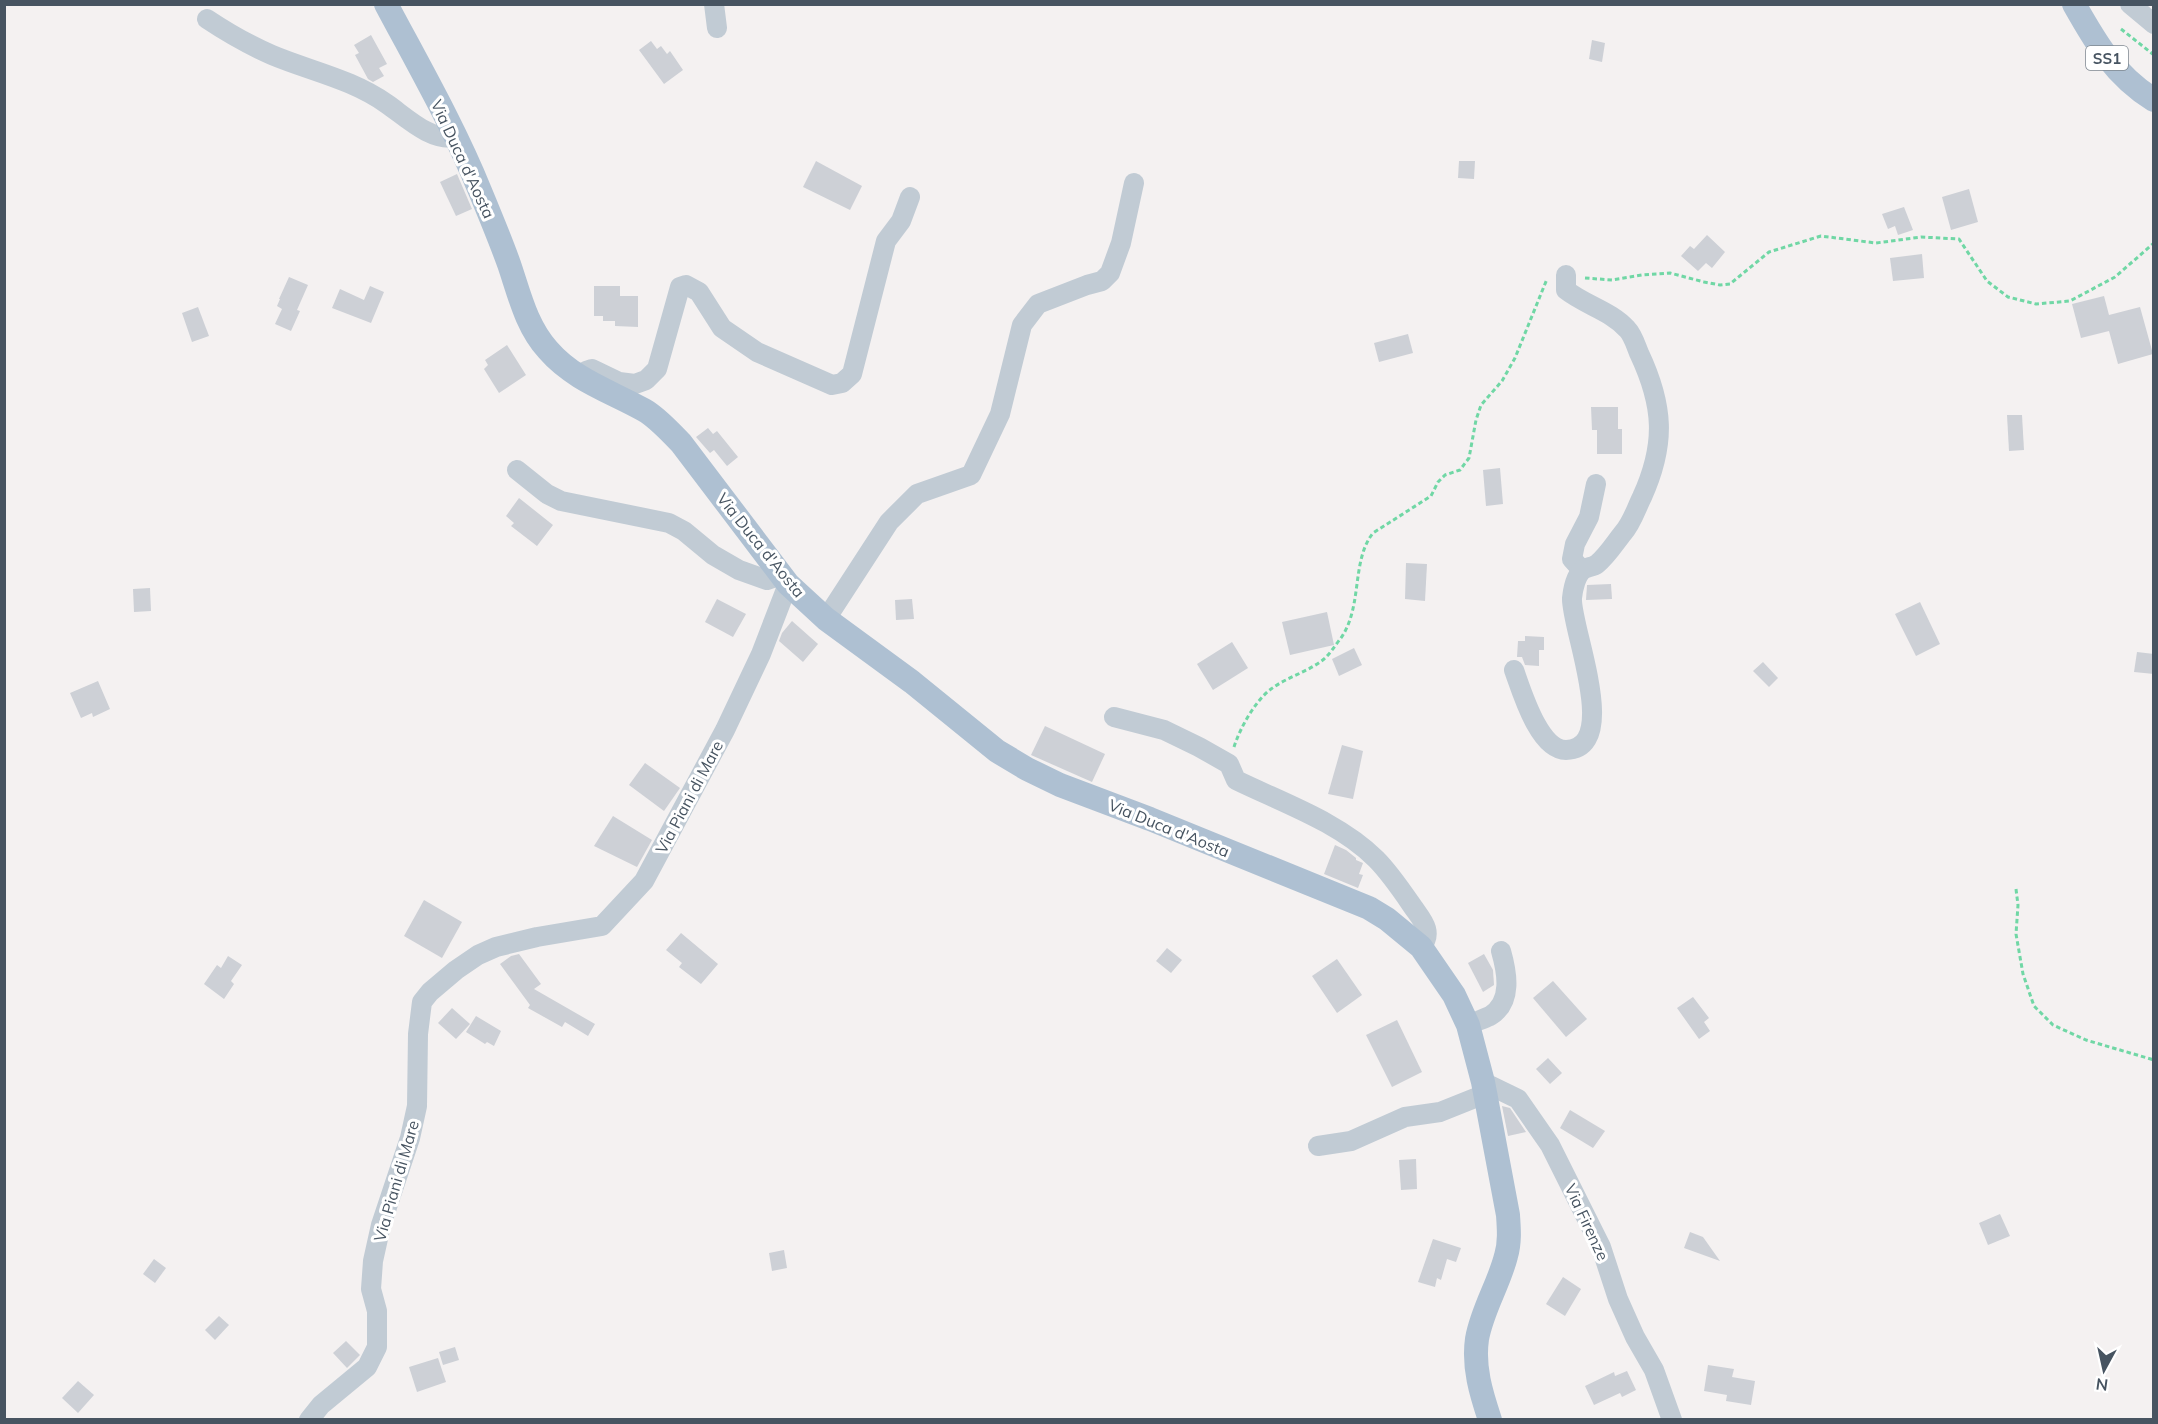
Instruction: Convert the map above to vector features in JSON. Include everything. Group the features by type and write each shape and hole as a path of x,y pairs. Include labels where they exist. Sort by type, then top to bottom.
{"main road":[{"name":"Via Duca d'Aosta","path":"386,4 456,137 480,190 525,312 536,334 559,363 580,378 645,410 663,424 681,443 785,580 826,619 912,682 997,751 1027,769 1060,785 1369,908 1408,934 1421,947 1454,995 1468,1025 1484,1088 1508,1215 1507,1254 1483,1317 1476,1355 1480,1389 1490,1419"},
{"name":"SS1","path":"2074,4 2104,54 2134,88 2154,100"}],"street":[{"path":"714,4 717,28"},
{"path":"2130,4 2151,21"},
{"path":"207,19 245,43 362,88 412,122 436,135 456,137"},
{"path":"826,619 889,522 896,515 917,495 971,475 1000,414 1022,325 1038,304 1102,281 1110,273 1121,243 1134,183"},
{"path":"580,378 586,371 592,369 619,382 635,384 646,380 657,369 680,287 686,285 699,292 722,328 757,352 832,385 842,383 852,374 886,241 901,221 910,197"},
{"path":"1514,670 1524,698 1541,733 1553,746 1565,750 1586,742 1592,727 1593,714 1586,662 1572,599 1576,580 1582,570 1598,564 1629,526 1654,470 1660,420 1650,376 1628,330 1593,304 1566,290 1566,275"},
{"path":"517,470 547,494 561,501 669,523 684,531 713,555 739,570 767,580 785,580"},
{"path":"1582,570 1572,560 1575,544 1589,517 1596,484"},
{"name":"Via Piani di Mare","path":"309,1419 367,1367 377,1347 377,1311 371,1289 373,1261 381,1225 410,1138 417,1106 418,1034 422,1002 456,970 477,955 496,947 537,937 602,926 644,881 725,729 761,654 785,580"},
{"path":"1114,717 1164,730 1229,764 1236,780 1328,824 1353,841 1376,859 1396,882 1423,921 1428,934 1427,940 1421,947"},
{"path":"1468,1025 1492,1014 1504,999 1507,985 1501,951"},
{"path":"1318,1146 1351,1140 1405,1117 1440,1112 1484,1088"},
{"name":"Via Firenze","path":"1484,1088 1518,1099 1550,1145 1601,1247 1617,1299 1654,1370 1672,1419"}],"path":[{"path":"2121,29 2154,55"},
{"path":"1229,764 1237,740 1252,711 1269,690 1324,659 1342,637 1353,613 1364,551 1373,533 1431,496 1444,476 1460,470 1469,458 1481,405 1502,381 1515,358 1550,273 1612,280 1670,273 1720,285 1730,284 1769,252 1821,236 1876,243 1922,237 1959,239 1987,281 2008,297 2036,304 2070,301 2115,277 2154,243"},
{"path":"2016,889 2018,905 2016,934 2023,974 2034,1006 2052,1025 2086,1040 2154,1060"}],"building":[{"path":"371,35 387,64 379,68 384,76 373,82 368,79 355,55 359,53 354,45"},
{"path":"1592,40 1605,43 1602,62 1589,59"},
{"path":"651,41 657,49 661,46 667,54 670,51 683,70 664,84 639,50"},
{"path":"816,161 862,186 850,210 803,187"},
{"path":"1459,161 1475,161 1474,179 1458,178"},
{"path":"457,174 472,209 456,216 440,182"},
{"path":"1969,189 1978,222 1951,230 1942,197"},
{"path":"1904,207 1913,230 1898,235 1895,226 1888,229 1882,214"},
{"path":"1707,235 1725,252 1712,268 1706,263 1698,271 1681,256 1690,246 1694,249"},
{"path":"1922,254 1924,278 1893,281 1890,258"},
{"path":"289,277 308,285 291,331 275,324 282,309 277,306 279,299"},
{"path":"370,286 384,292 371,323 332,308 340,289 364,300"},
{"path":"594,286 620,286 620,296 638,296 638,327 615,326 615,321 603,321 603,316 594,316"},
{"path":"2104,296 2109,315 2140,307 2153,354 2118,364 2109,331 2081,338 2072,304"},
{"path":"198,307 209,336 192,342 182,313"},
{"path":"1408,334 1413,353 1379,362 1374,343"},
{"path":"507,345 526,375 499,393 484,369 488,365 485,360"},
{"path":"1591,407 1618,407 1618,429 1622,429 1622,454 1597,454 1597,430 1592,430"},
{"path":"2007,415 2022,415 2024,450 2009,451"},
{"path":"708,428 713,434 717,431 738,457 727,466 714,450 710,453 696,437"},
{"path":"1500,468 1503,504 1486,506 1483,470"},
{"path":"519,498 553,525 537,546 511,526 514,523 506,516"},
{"path":"1406,563 1427,564 1425,601 1405,599"},
{"path":"1611,584 1612,599 1586,600 1587,585"},
{"path":"150,588 151,611 134,612 133,589"},
{"path":"717,599 746,614 733,637 705,622"},
{"path":"912,599 914,619 896,620 895,600"},
{"path":"1920,602 1940,644 1916,656 1895,614"},
{"path":"1327,612 1334,645 1290,655 1282,622"},
{"path":"792,621 818,644 803,662 779,641 782,633"},
{"path":"1525,636 1544,637 1544,650 1539,650 1539,666 1525,665 1522,657 1517,657 1518,641 1525,641"},
{"path":"1232,642 1248,668 1213,690 1197,664"},
{"path":"1354,648 1362,665 1339,676 1332,659"},
{"path":"2137,652 2154,654 2154,674 2134,672"},
{"path":"1763,662 1778,678 1769,687 1753,671"},
{"path":"98,681 110,709 93,717 92,713 81,718 70,693"},
{"path":"1045,726 1105,754 1092,782 1031,755"},
{"path":"1342,745 1363,751 1353,799 1328,794"},
{"path":"645,763 680,788 664,811 629,785"},
{"path":"613,816 652,840 637,867 594,846"},
{"path":"1335,845 1363,863 1359,874 1363,875 1358,888 1324,874"},
{"path":"424,900 462,922 442,958 404,936"},
{"path":"681,933 718,964 701,984 679,967 682,963 666,950"},
{"path":"1167,948 1182,960 1171,973 1156,961"},
{"path":"519,954 541,984 534,989 595,1024 588,1036 565,1022 562,1027 528,1008 530,1005 500,964 511,956"},
{"path":"1484,954 1493,970 1494,985 1483,992 1468,963"},
{"path":"228,956 242,965 231,981 234,984 224,999 204,984 217,965 221,968"},
{"path":"1337,959 1362,995 1337,1013 1312,976"},
{"path":"1553,981 1587,1019 1566,1037 1533,998"},
{"path":"1693,997 1709,1018 1704,1022 1710,1031 1699,1039 1677,1008"},
{"path":"452,1008 470,1024 456,1039 438,1023"},
{"path":"476,1016 501,1031 494,1046 487,1042 485,1044 466,1032"},
{"path":"1397,1020 1422,1072 1392,1087 1366,1035"},
{"path":"1548,1058 1562,1073 1550,1084 1536,1069"},
{"path":"1502,1106 1510,1108 1526,1132 1508,1136"},
{"path":"1570,1110 1605,1131 1593,1148 1560,1128"},
{"path":"1416,1159 1417,1189 1401,1190 1399,1160"},
{"path":"2000,1214 2010,1236 1988,1245 1979,1223"},
{"path":"1690,1232 1703,1237 1720,1261 1684,1248"},
{"path":"1433,1239 1461,1248 1456,1262 1447,1259 1441,1280 1437,1278 1435,1287 1418,1282"},
{"path":"784,1250 787,1268 772,1271 769,1253"},
{"path":"154,1259 166,1268 155,1283 143,1274"},
{"path":"1563,1277 1581,1289 1565,1316 1546,1304"},
{"path":"219,1316 229,1325 215,1340 205,1330"},
{"path":"346,1341 360,1355 347,1368 333,1353"},
{"path":"455,1347 459,1360 443,1365 439,1352"},
{"path":"438,1358 446,1382 417,1392 409,1367"},
{"path":"1708,1365 1734,1369 1732,1377 1755,1381 1751,1405 1726,1401 1727,1395 1704,1391"},
{"path":"1627,1371 1636,1390 1622,1397 1620,1393 1594,1405 1585,1386 1614,1372 1615,1376"},
{"path":"78,1381 94,1395 78,1413 62,1398"}]}
